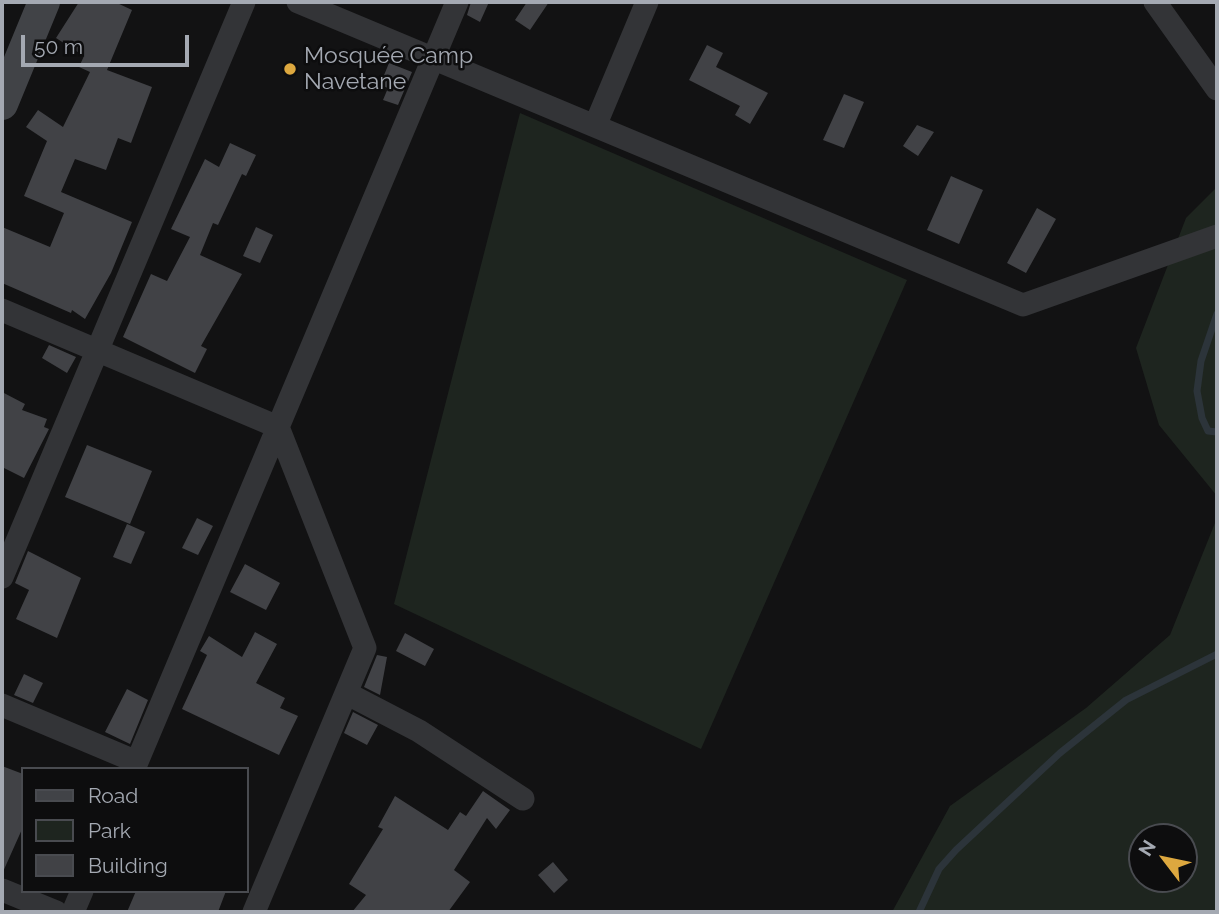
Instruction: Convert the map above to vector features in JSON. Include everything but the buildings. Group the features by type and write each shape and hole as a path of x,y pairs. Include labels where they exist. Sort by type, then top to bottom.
{"street":[{"path":"4,93 44,2"},
{"path":"2,577 244,2"},
{"path":"298,2 1023,305 1217,236"},
{"path":"2,705 135,765 457,2"},
{"path":"595,126 647,2"},
{"path":"1155,2 1217,89"},
{"path":"2,310 278,427 365,648 254,912"},
{"path":"346,693 419,732 523,799"},
{"path":"2,890 56,912"},
{"path":"73,912 81,893"}],"green space":[{"path":"520,113 907,280 701,749 394,604"},
{"path":"1217,187 1217,496 1159,425 1136,348 1186,218"},
{"path":"1217,518 1217,912 892,912 950,806 1086,708 1170,635"}],"waterway":[{"path":"1217,314 1201,361 1197,391 1202,418 1208,431 1217,432"},
{"path":"919,912 939,869 1060,753 1126,700 1217,654"}],"place":[{"name":"Mosquée Camp Navetane","path":"290,69"}]}
